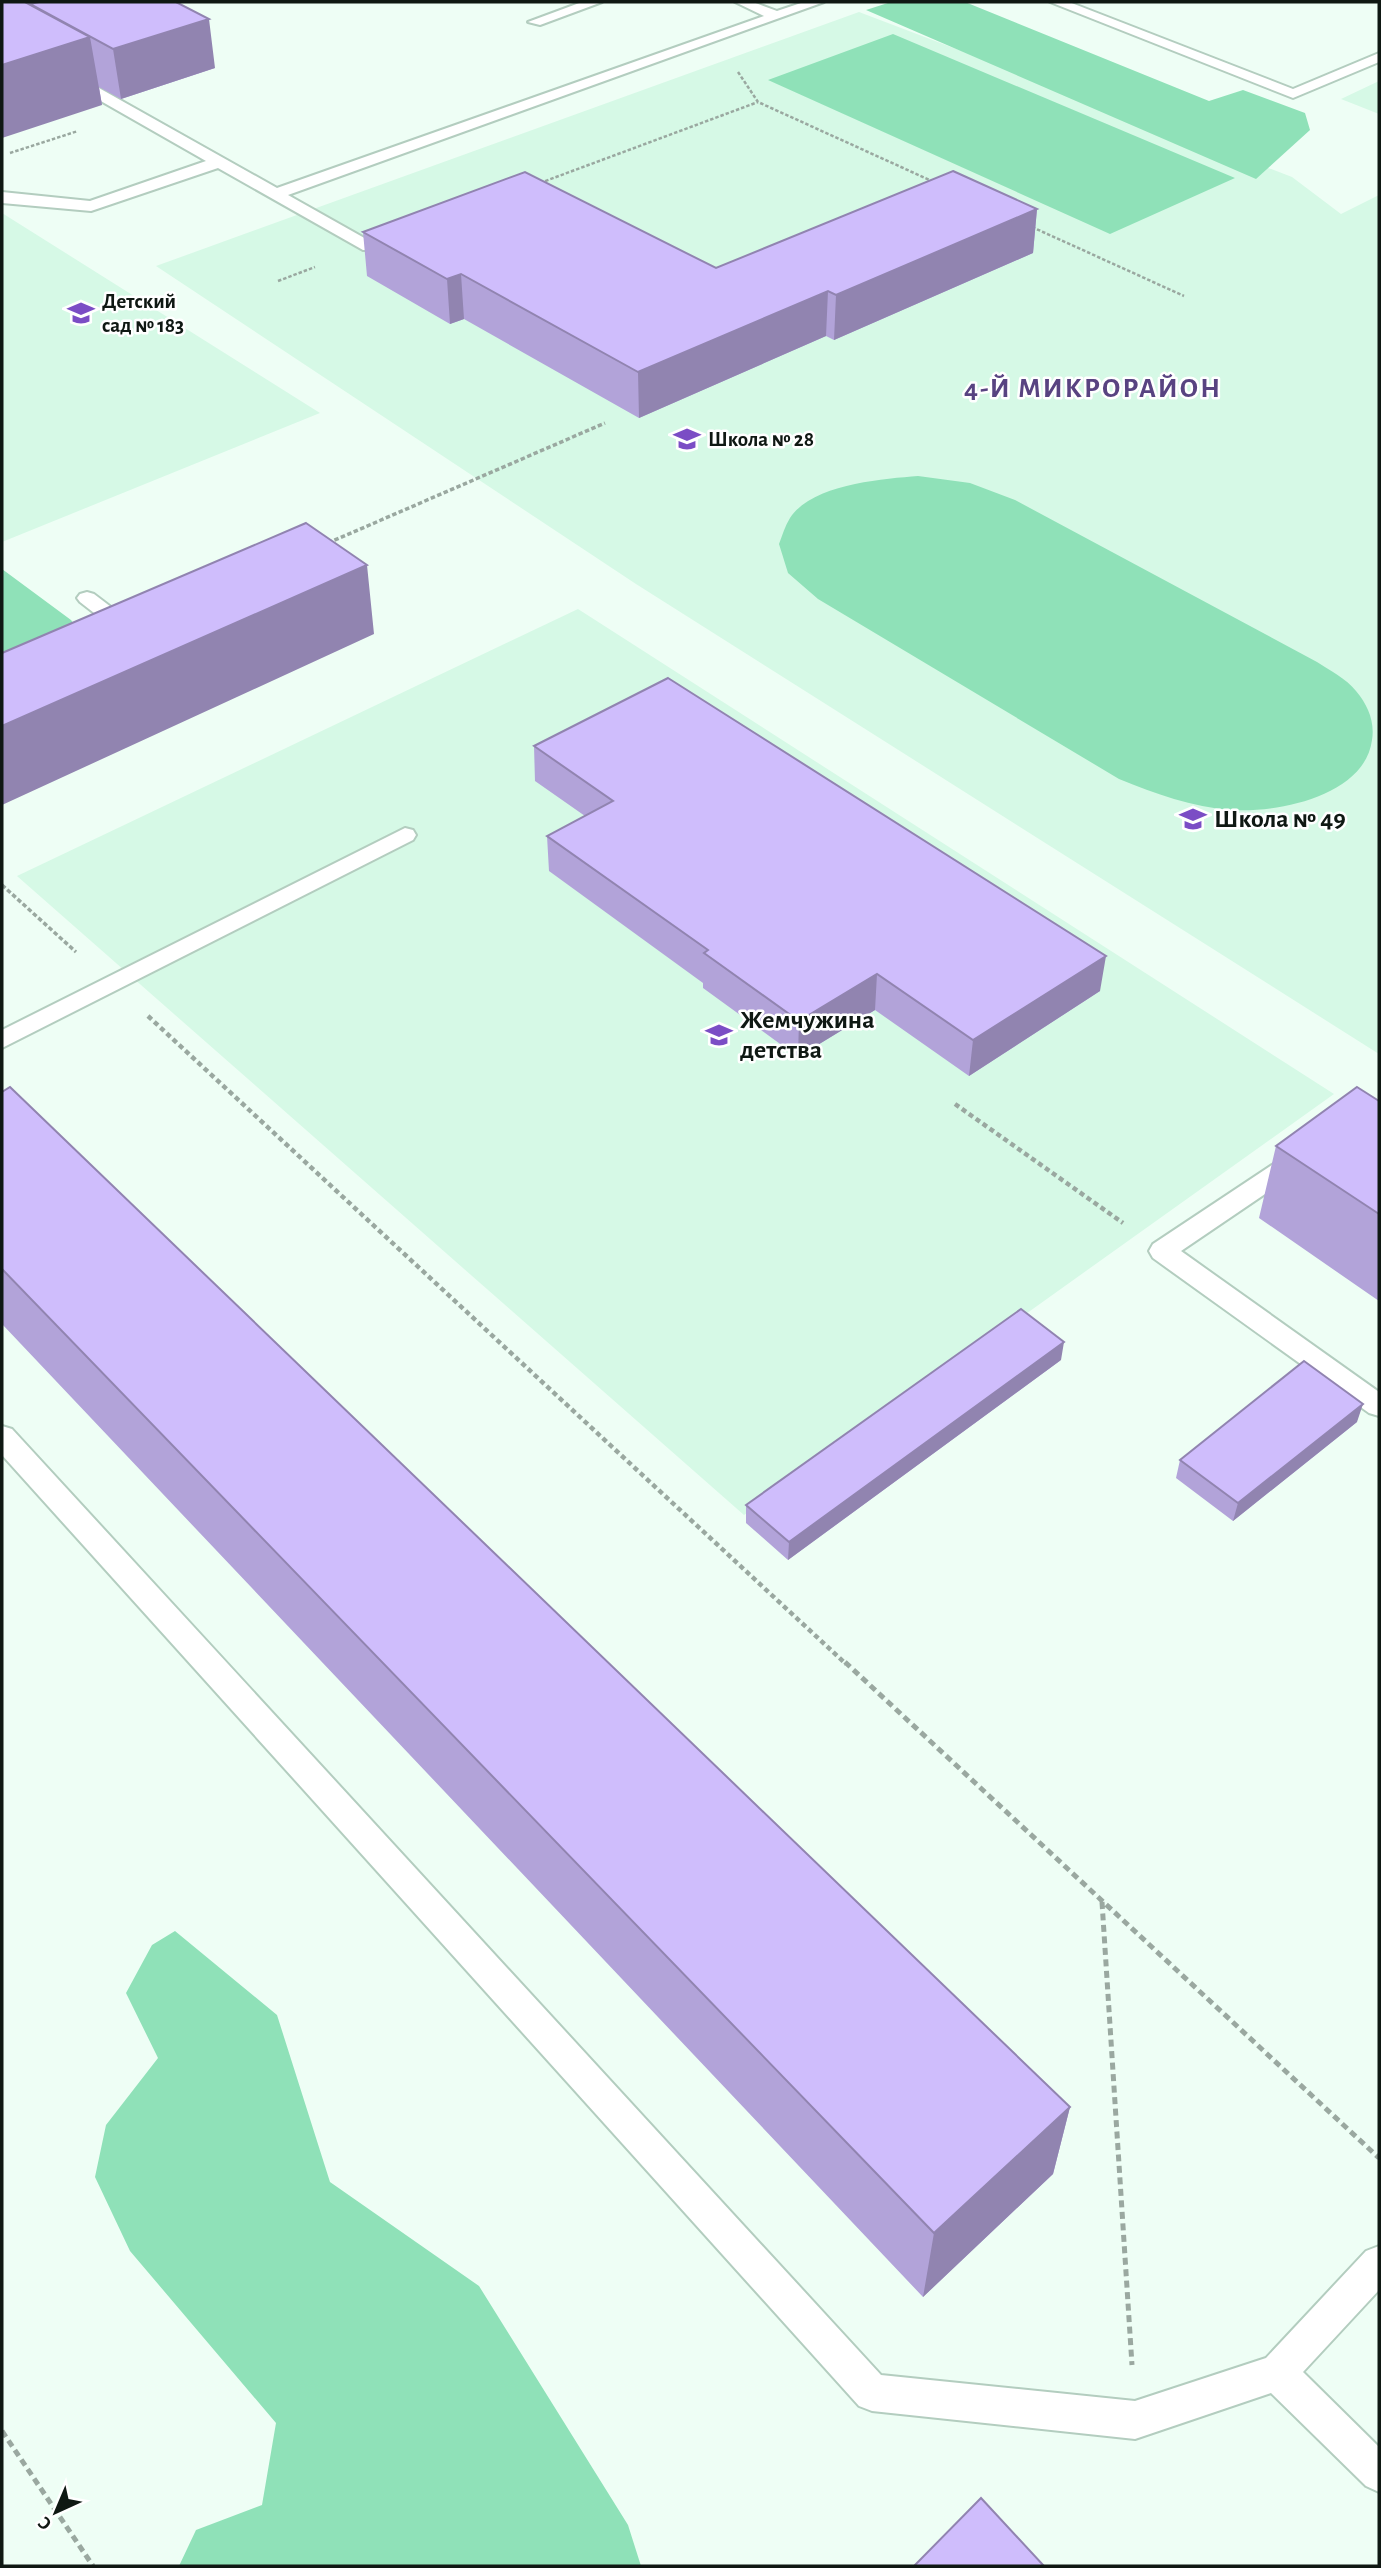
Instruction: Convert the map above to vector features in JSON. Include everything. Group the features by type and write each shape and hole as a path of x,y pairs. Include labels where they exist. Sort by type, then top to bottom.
{"lane":[{"path":"535,22 595,2"},
{"path":"742,2 776,16"},
{"path":"275,194 817,2"},
{"path":"1057,2 1293,94 1379,58"},
{"path":"49,66 369,247"},
{"path":"2,197 8,200 91,206 219,162"},
{"path":"87,598 129,630 103,641"},
{"path":"2,1040 405,835"},
{"path":"1322,1144 1161,1251 1379,1406"},
{"path":"2,1437 872,2393 1135,2420 1277,2373 1379,2264"},
{"path":"1277,2373 1379,2473"}],"path":[{"path":"538,184 758,102 933,182"},
{"path":"2,156 132,113"},
{"path":"1021,222 1184,296"},
{"path":"278,281 369,247"},
{"path":"317,548 605,423"},
{"path":"2,886 112,984 1379,2158"},
{"path":"955,1104 1161,1251"},
{"path":"1102,1901 1135,2420"},
{"path":"2,2431 93,2566"}],"shaded area":[{"path":"859,12 1292,177 1341,214 1379,195 1379,1054 636,584 156,266"},
{"path":"1379,81 1379,114 1341,99"},
{"name":"Детский сад № 183","path":"2,213 320,413 2,542"},
{"name":"Жемчужина детства","path":"578,609 1334,1094 744,1515 17,876"}],"green space":[{"path":"891,2 965,2 1209,101 1243,90 1305,113 1310,130 1256,179 866,10"},
{"path":"893,34 1235,178 1110,234 768,80"},
{"path":"918,476 970,483 1015,500 1317,662 1343,679 1364,702 1370,714 1373,733 1366,759 1354,775 1337,787 1296,804 1232,810 1188,803 1160,795 1119,779 818,599 788,573 779,544 788,521 800,507 814,498 849,485"},
{"path":"2,569 71,620 77,628 2,676"},
{"path":"175,1931 277,2015 330,2182 479,2286 628,2525 641,2566 179,2566 196,2530 262,2505 276,2423 130,2251 95,2177 106,2125 158,2058 126,1993 152,1945"}],"building":[{"path":"2,2 25,2 90,37 2,65"},
{"path":"176,2 209,19 113,49 30,4"},
{"path":"953,171 1037,209 836,295 828,291 638,372 461,274 447,279 363,232 525,172 716,268"},
{"path":"306,523 367,565 2,726 2,653"},
{"path":"668,678 1106,956 973,1040 877,974 799,1021 704,953 708,950 547,836 613,801 534,746"},
{"path":"10,1087 1070,2107 934,2233 2,1269 2,1092"},
{"path":"1357,1087 1379,1101 1379,1214 1276,1146"},
{"path":"1021,1309 1064,1342 789,1542 746,1505"},
{"path":"1304,1361 1363,1404 1238,1503 1180,1460"},
{"path":"981,2498 1044,2566 914,2566"}],"place":[{"name":"Детский сад № 183","path":"81,313"},
{"name":"Школа № 28","path":"687,439"},
{"name":"Школа № 49","path":"1193,819"},
{"name":"Жемчужина детства","path":"719,1035"}],"district":[{"name":"4-Й МИКРОРАЙОН","path":"1093,389"}]}
